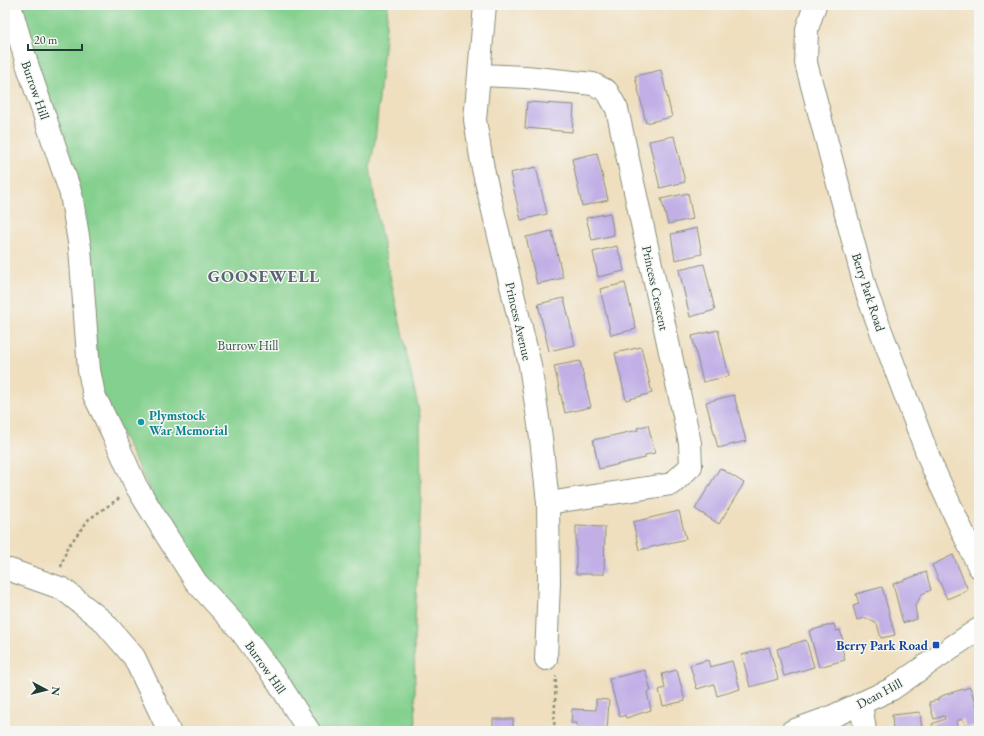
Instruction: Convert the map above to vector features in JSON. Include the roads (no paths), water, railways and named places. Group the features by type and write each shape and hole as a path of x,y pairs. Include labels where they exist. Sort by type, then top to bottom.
{"street":[{"name":"Burrow Hill","path":"10,5 27,64 71,194 80,248 89,370 94,394 136,486 196,582 240,630 278,682 310,731"},
{"name":"Princess Avenue","path":"485,5 475,120 483,169 530,365 541,438 548,503 549,582 540,646"},
{"name":"Berry Park Road","path":"815,5 807,30 806,63 867,294 932,466 979,567"},
{"name":"Princess Crescent","path":"479,75 593,84 607,91 617,109 690,443 690,466 672,484 548,503"},
{"path":"5,571 10,570 63,589 104,622 134,658 169,731"},
{"name":"Dean Hill","path":"792,731 832,717 892,689 979,629"},
{"path":"861,703 865,731"}],"place":[{"name":"Plymstock War Memorial","path":"141,422"},
{"name":"Berry Park Road","path":"936,645"}],"district":[{"name":"GOOSEWELL","path":"264,276"}]}
